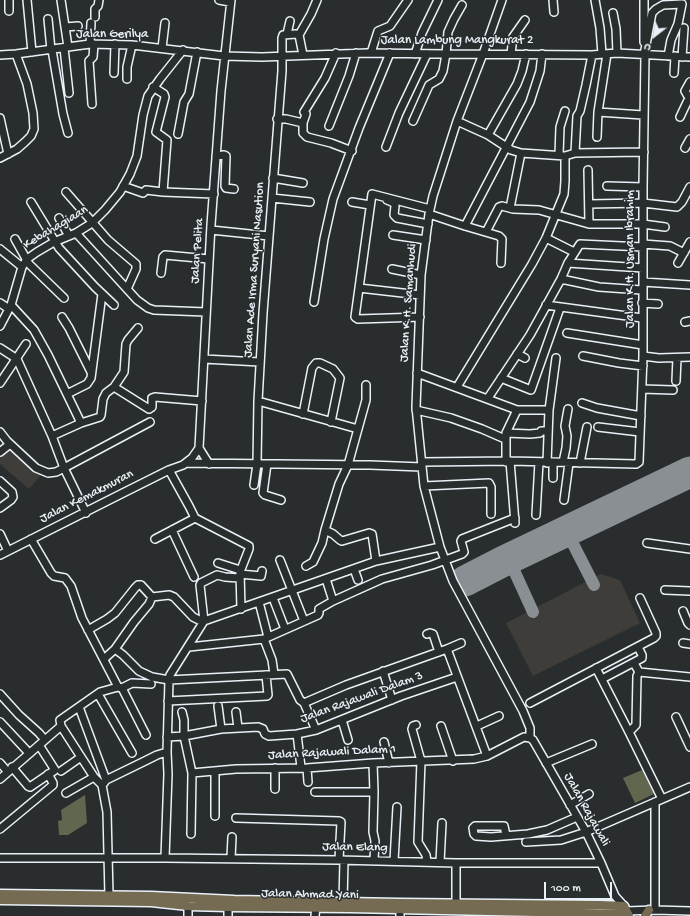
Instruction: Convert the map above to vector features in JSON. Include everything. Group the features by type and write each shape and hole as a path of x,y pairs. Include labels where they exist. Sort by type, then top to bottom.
{"main road":[{"name":"Jalan Ahmad Yani","path":"0,894 109,896 151,899 188,906 316,912 624,912"},
{"name":"Jalan Ahmad Yani","path":"0,900 151,899 456,903 624,912"}],"street":[{"path":"9,11 10,0"},
{"path":"27,0 32,52"},
{"path":"61,0 65,27 69,93"},
{"path":"92,104 89,61 93,57 93,20 95,9 98,6 99,0"},
{"path":"219,0 230,1"},
{"path":"303,55 299,36 317,0"},
{"path":"371,53 378,31 390,26 408,0"},
{"path":"415,54 422,33 438,0"},
{"name":"Jalan K.H. Samanhudi","path":"445,560 440,547 424,486 416,410 422,274 430,211 457,121 484,54 502,0"},
{"path":"553,0 554,12"},
{"path":"595,0 605,54 598,112 597,137"},
{"path":"644,0 644,54"},
{"name":"Jalan Pelita","path":"199,448 216,156 230,1"},
{"path":"644,54 653,3"},
{"path":"652,13 656,8 663,5 682,4 678,24 671,40 668,56"},
{"path":"413,121 429,85 439,79 446,54 448,32 462,5"},
{"path":"613,14 616,29 617,53"},
{"path":"48,19 63,114 68,133"},
{"path":"511,54 513,37 525,20"},
{"path":"290,21 287,34 296,34 299,36"},
{"path":"162,48 165,23"},
{"path":"65,27 78,26"},
{"path":"674,73 683,56 684,28"},
{"name":"Jalan Ade Irma Suryani Nasution","path":"254,485 257,464 258,401 265,274 270,236 282,37 287,34"},
{"name":"Jalan Gerilya","path":"0,55 52,50 92,44 115,44 183,50 224,56"},
{"path":"114,73 115,44"},
{"path":"127,79 127,67 132,45"},
{"name":"Kebahagiaan","path":"0,325 10,307 22,267 27,259 54,242 76,233 92,223 114,201 135,163 148,96 153,87 183,50"},
{"path":"178,134 184,102 189,94 197,52"},
{"path":"336,53 325,78 304,112 306,114 302,132 304,136 331,143 352,151"},
{"name":"Jalan Lambung Mangkurat 2","path":"224,56 282,56 336,53 617,53 683,56"},
{"path":"329,126 348,81 356,53"},
{"path":"314,302 324,239 333,199 352,151 359,128 390,53"},
{"path":"0,158 17,149 31,136 34,129 33,113 27,84 16,54"},
{"path":"386,147 399,113 427,54"},
{"path":"488,135 517,84 526,54"},
{"path":"465,226 534,94 540,71 542,54"},
{"path":"575,154 577,116 580,111 592,54"},
{"name":"Jalan K.H. Usman Ibrahim","path":"580,463 636,464 639,462 643,366 642,282 644,54"},
{"path":"680,117 689,98 685,91 690,82"},
{"path":"153,87 165,96 156,132 167,140 163,192"},
{"path":"457,387 532,264 546,238 564,194 565,181 560,127 565,111"},
{"path":"598,112 643,115"},
{"path":"0,118 8,154"},
{"path":"277,119 304,120"},
{"path":"457,121 488,135 521,153 562,155 644,152"},
{"path":"685,148 690,139"},
{"path":"510,208 521,153"},
{"path":"216,156 226,156 225,186 226,188 234,190"},
{"path":"588,170 589,224"},
{"path":"273,178 303,182"},
{"path":"123,186 143,193 146,190 214,194"},
{"path":"608,186 643,186"},
{"path":"589,204 643,203 677,207 682,202 690,187"},
{"path":"66,192 108,240 136,264 136,269 127,289"},
{"path":"420,317 357,319 355,317 370,205 373,194 430,211 465,226 497,235 502,239 501,263"},
{"path":"272,198 310,202"},
{"path":"386,200 394,203 395,217 428,224"},
{"path":"31,202 54,242 68,259 114,305"},
{"path":"352,202 370,205"},
{"path":"486,232 501,206 539,210 589,224 643,224 665,228"},
{"path":"59,218 69,236"},
{"path":"211,230 270,236"},
{"path":"76,233 137,300 151,309 206,312"},
{"path":"393,234 426,240"},
{"path":"546,238 574,252"},
{"path":"15,239 29,264 64,298"},
{"path":"678,263 690,242"},
{"path":"488,398 530,335 574,252 580,244 670,246 684,253"},
{"path":"0,249 22,267"},
{"path":"161,274 163,257 165,255 209,259"},
{"path":"568,263 643,268"},
{"path":"392,269 422,274"},
{"path":"561,279 600,287 642,290"},
{"path":"642,282 690,285"},
{"path":"359,288 420,295"},
{"path":"67,394 87,384 90,378 102,294"},
{"path":"0,303 10,307 34,330 48,355 81,423"},
{"path":"642,303 658,304"},
{"path":"546,305 642,318"},
{"path":"500,378 530,390 560,308"},
{"path":"62,317 91,372"},
{"path":"52,436 81,423 100,417 104,396 114,387 124,372 126,344 138,328"},
{"path":"567,333 643,345"},
{"path":"0,383 26,344"},
{"path":"0,348 17,359 52,436 64,468 86,513"},
{"path":"517,354 524,358"},
{"path":"583,356 643,366"},
{"path":"643,356 659,358 690,357"},
{"path":"553,478 550,463 548,431 549,410 556,358"},
{"path":"676,381 677,358"},
{"path":"204,359 260,362"},
{"path":"303,414 312,368 316,362 320,363 333,369 340,378 331,422"},
{"path":"417,373 517,410 549,410"},
{"path":"306,566 313,562 322,543 340,484 348,465 367,395 366,385"},
{"path":"114,387 149,409 152,407 152,398 155,397 202,401"},
{"path":"642,389 672,390"},
{"path":"258,401 358,429"},
{"path":"582,403 607,410 641,416"},
{"path":"564,500 567,436 565,426 568,408"},
{"path":"416,410 451,418 506,436 548,431"},
{"path":"188,647 246,642 266,638 318,615 319,610 333,601 382,579 463,554 462,539 515,520 506,436 517,410"},
{"path":"0,432 10,444 36,468 48,473 56,472 64,468 150,422"},
{"path":"186,463 348,465 422,465 508,462 580,463 587,426"},
{"path":"598,427 640,432"},
{"path":"0,452 10,444"},
{"path":"186,463 199,448 209,464"},
{"path":"536,515 539,462"},
{"name":"Jalan Kemakmuran","path":"0,555 31,538 86,513 169,470 186,463"},
{"path":"267,464 263,492 265,495 281,500"},
{"path":"169,470 190,506 194,518 248,545 250,548 240,574 241,609"},
{"path":"0,481 12,492 13,497 0,508"},
{"path":"424,486 489,483 491,487 491,514"},
{"path":"155,539 194,518"},
{"path":"172,530 194,577"},
{"path":"325,530 334,534 340,540 369,533 372,534 376,561"},
{"path":"0,534 8,551"},
{"path":"31,538 51,573 54,576 65,578 71,586 80,613 88,630 137,716 146,735"},
{"path":"647,543 690,549"},
{"path":"152,597 174,597 193,617 204,621 376,561 440,547"},
{"path":"280,560 304,621"},
{"path":"445,560 453,581 528,723 530,738"},
{"path":"218,563 240,574"},
{"path":"354,569 358,580"},
{"path":"165,858 169,680 204,621 200,585 205,580 216,575 225,577 240,574 261,576 262,571"},
{"path":"326,579 333,601"},
{"path":"88,630 115,613 138,585 141,585 152,597"},
{"path":"666,590 690,591"},
{"path":"104,659 115,650 134,622 149,604 152,597"},
{"path":"273,598 285,629"},
{"path":"530,702 638,647 656,636 640,598"},
{"path":"168,701 268,695 272,674 272,660 259,602"},
{"path":"683,611 690,625"},
{"path":"427,634 433,634 439,652"},
{"path":"304,703 346,685 461,643"},
{"path":"602,679 643,657 638,647"},
{"path":"447,649 487,756"},
{"path":"115,650 123,655 139,671 152,677 169,680 287,674 300,700 304,703 316,730"},
{"path":"629,732 636,725 637,676 639,672 634,663"},
{"path":"596,668 629,732 659,800 649,912"},
{"path":"383,671 392,700"},
{"path":"639,672 690,677"},
{"name":"Jalan Rajawali Dalam 3","path":"167,737 238,728 260,727 263,729 265,734 270,736 296,734 316,730 457,676"},
{"path":"0,779 9,769 42,743 59,720 98,694 132,682 151,684"},
{"path":"0,694 39,733 42,743 55,770 32,786 29,786 0,763"},
{"path":"98,694 132,753"},
{"path":"218,706 221,729"},
{"path":"79,707 104,783 107,812 109,896"},
{"path":"182,712 184,720 184,736 192,773 191,834"},
{"path":"236,712 238,728"},
{"path":"476,726 499,716"},
{"path":"676,717 687,732 690,747"},
{"path":"59,720 94,777 104,783"},
{"path":"342,720 348,740"},
{"path":"0,722 29,753"},
{"path":"416,725 413,726 412,729 421,761 418,840 426,854 427,862"},
{"path":"441,726 453,761"},
{"path":"296,734 308,782"},
{"name":"Jalan Rajawali Dalam 1","path":"192,773 236,769 304,768 373,762 389,763 474,759 487,756 524,737 530,738"},
{"name":"Jalan Rajawali","path":"530,738 533,740 586,832 615,896 624,912"},
{"path":"384,742 389,763"},
{"path":"546,763 592,744"},
{"path":"104,783 157,755 167,752"},
{"path":"61,771 81,758"},
{"path":"373,762 373,832 376,841 374,860"},
{"path":"275,768 275,790"},
{"path":"215,771 215,816"},
{"path":"1,825 54,784 48,774"},
{"path":"66,793 94,777"},
{"path":"526,842 561,840 586,832 690,787"},
{"path":"315,792 374,792"},
{"path":"570,805 589,794"},
{"path":"394,861 397,807"},
{"path":"506,835 505,826 474,826 473,828 476,836 490,837 539,832 577,817"},
{"path":"236,818 340,821 343,902"},
{"path":"440,862 442,824"},
{"path":"489,826 490,837"},
{"path":"231,858 232,837"},
{"name":"Jalan Elang","path":"0,858 231,858 456,863 601,863"},
{"path":"456,863 456,903"},
{"path":"188,906 188,916"},
{"path":"228,907 228,916"},
{"path":"624,912 690,911"}],"shaded area":[{"path":"7,445 41,475 29,489 0,464 0,454"},
{"path":"601,574 620,580 640,623 533,676 506,623"}],"green space":[{"path":"642,770 654,794 635,803 623,778"},
{"path":"85,795 87,823 68,835 59,835 58,821 62,820 61,810"}],"taxiway":[{"path":"571,540 570,536 575,527"},
{"path":"554,537 566,537 571,540 594,585"},
{"path":"515,556 512,566 533,612"},
{"path":"502,562 508,563 512,566"}],"runway":[{"path":"465,581 690,472"}]}
